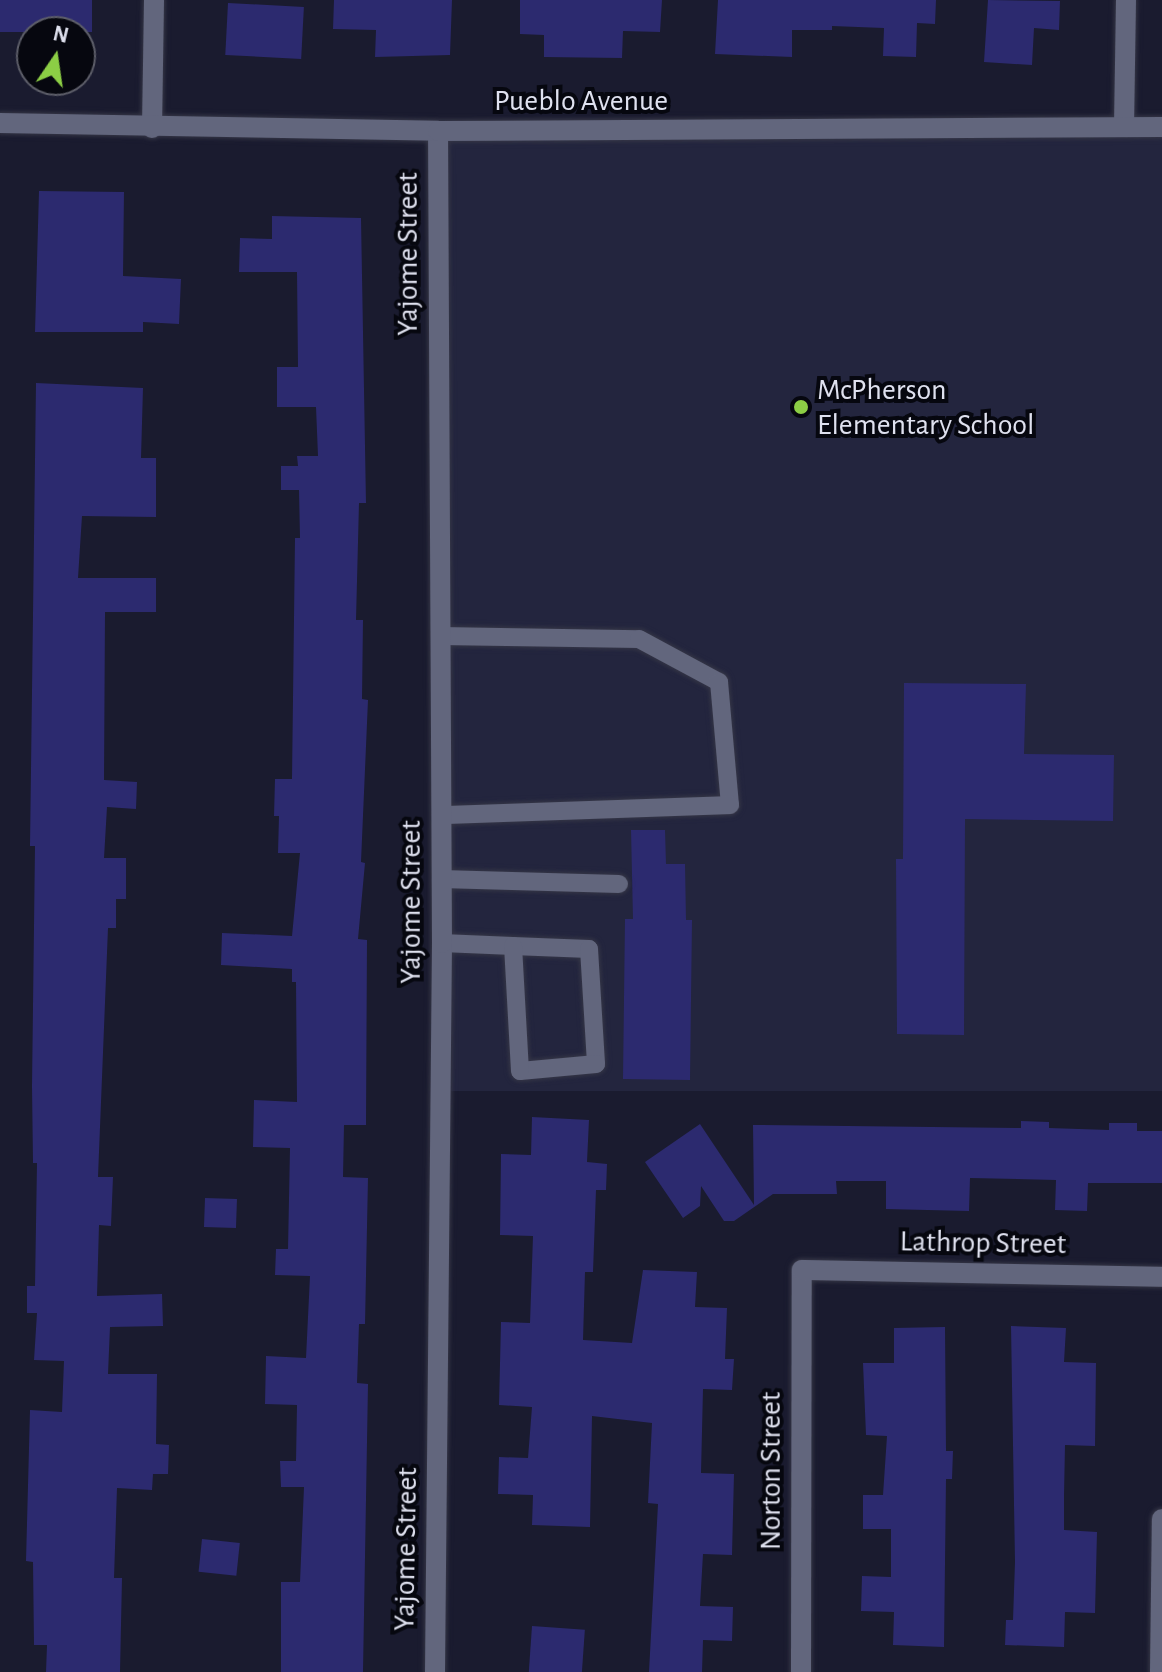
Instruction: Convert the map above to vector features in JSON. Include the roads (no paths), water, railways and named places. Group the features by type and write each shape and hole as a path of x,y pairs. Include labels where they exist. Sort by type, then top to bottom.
{"street":[{"path":"152,128 154,0"},
{"path":"1124,127 1126,0"},
{"name":"Pueblo Avenue","path":"0,123 438,131 1162,127"},
{"name":"Yajome Street","path":"435,1672 442,943 438,131"},
{"name":"Lathrop Street","path":"802,1270 1162,1277"},
{"name":"Norton Street","path":"801,1672 802,1270"},
{"path":"1160,1672 1162,1519"}],"lane":[{"path":"440,636 639,639 719,682 730,805 441,815"},
{"path":"441,879 619,884"},
{"path":"442,943 589,949 596,1064 520,1071 513,946"}],"place":[{"name":"McPherson Elementary School","path":"801,407"}]}
